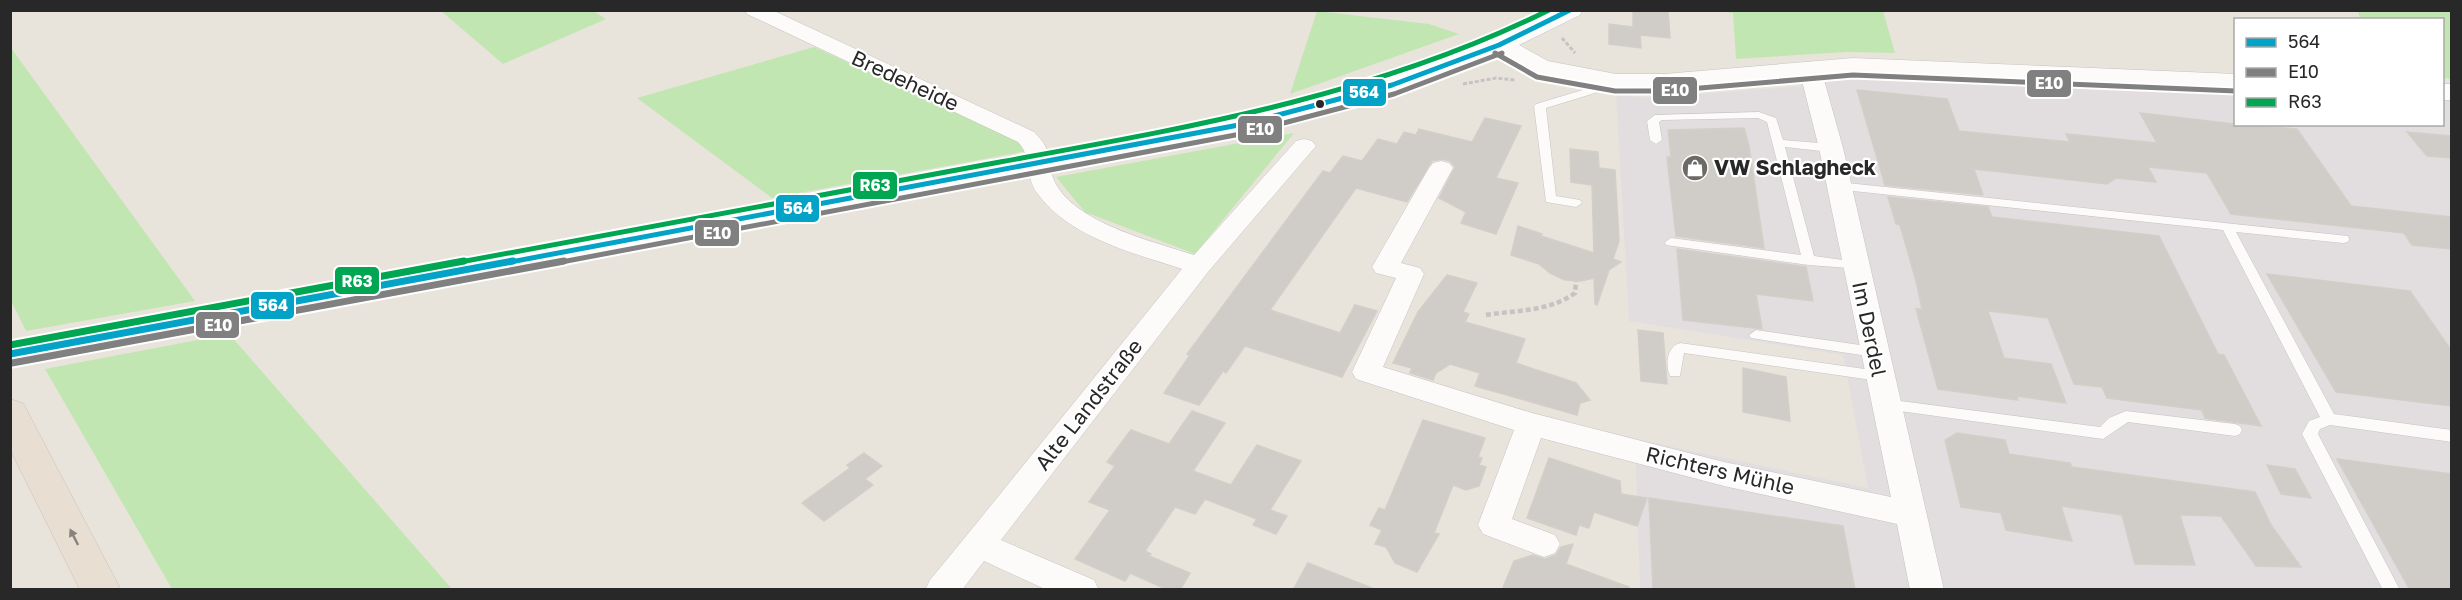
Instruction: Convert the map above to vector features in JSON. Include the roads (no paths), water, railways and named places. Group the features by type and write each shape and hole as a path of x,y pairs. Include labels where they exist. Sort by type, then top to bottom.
{"highway":[{"path":"10,412 101,590"}],"main road":[{"path":"10,354 1040,164 1244,124 1320,106 1392,85 1500,45 1571,10"},
{"path":"1500,45 1540,68 1616,82 1664,82 1853,66 2234,82"}],"street":[{"name":"Bredeheide","path":"754,10 1026,137 1036,145 1040,164"},
{"name":"Im Derdel","path":"1810,69 1831,148 1876,364 1927,590"},
{"name":"Alte Landstraße","path":"942,590 1199,266 1304,146"},
{"path":"1040,164 1046,187 1069,214 1096,228 1199,266"},
{"name":"Richters Mühle","path":"1441,168 1385,267 1411,274 1365,372 1531,424 1724,474 1910,514"},
{"path":"1531,424 1494,525 1544,544"},
{"path":"978,544 1082,590"}],"lane":[{"path":"1576,203 1550,200 1540,106 1591,90 1592,79"},
{"path":"1656,140 1653,121 1659,117 1759,115 1772,120 1809,261"},
{"path":"1779,143 1831,148"},
{"path":"1838,186 2343,239"},
{"path":"2227,226 2329,419"},
{"path":"1671,242 1857,266"},
{"path":"1756,334 1876,364"},
{"path":"1675,372 1676,352 1680,348 1876,364"},
{"path":"1885,404 2103,433 2114,422 2126,416 2235,430"},
{"path":"2392,590 2310,434 2314,425 2329,419 2451,436"}],"place":[{"name":"VW Schlagheck","path":"1695,168"}]}
